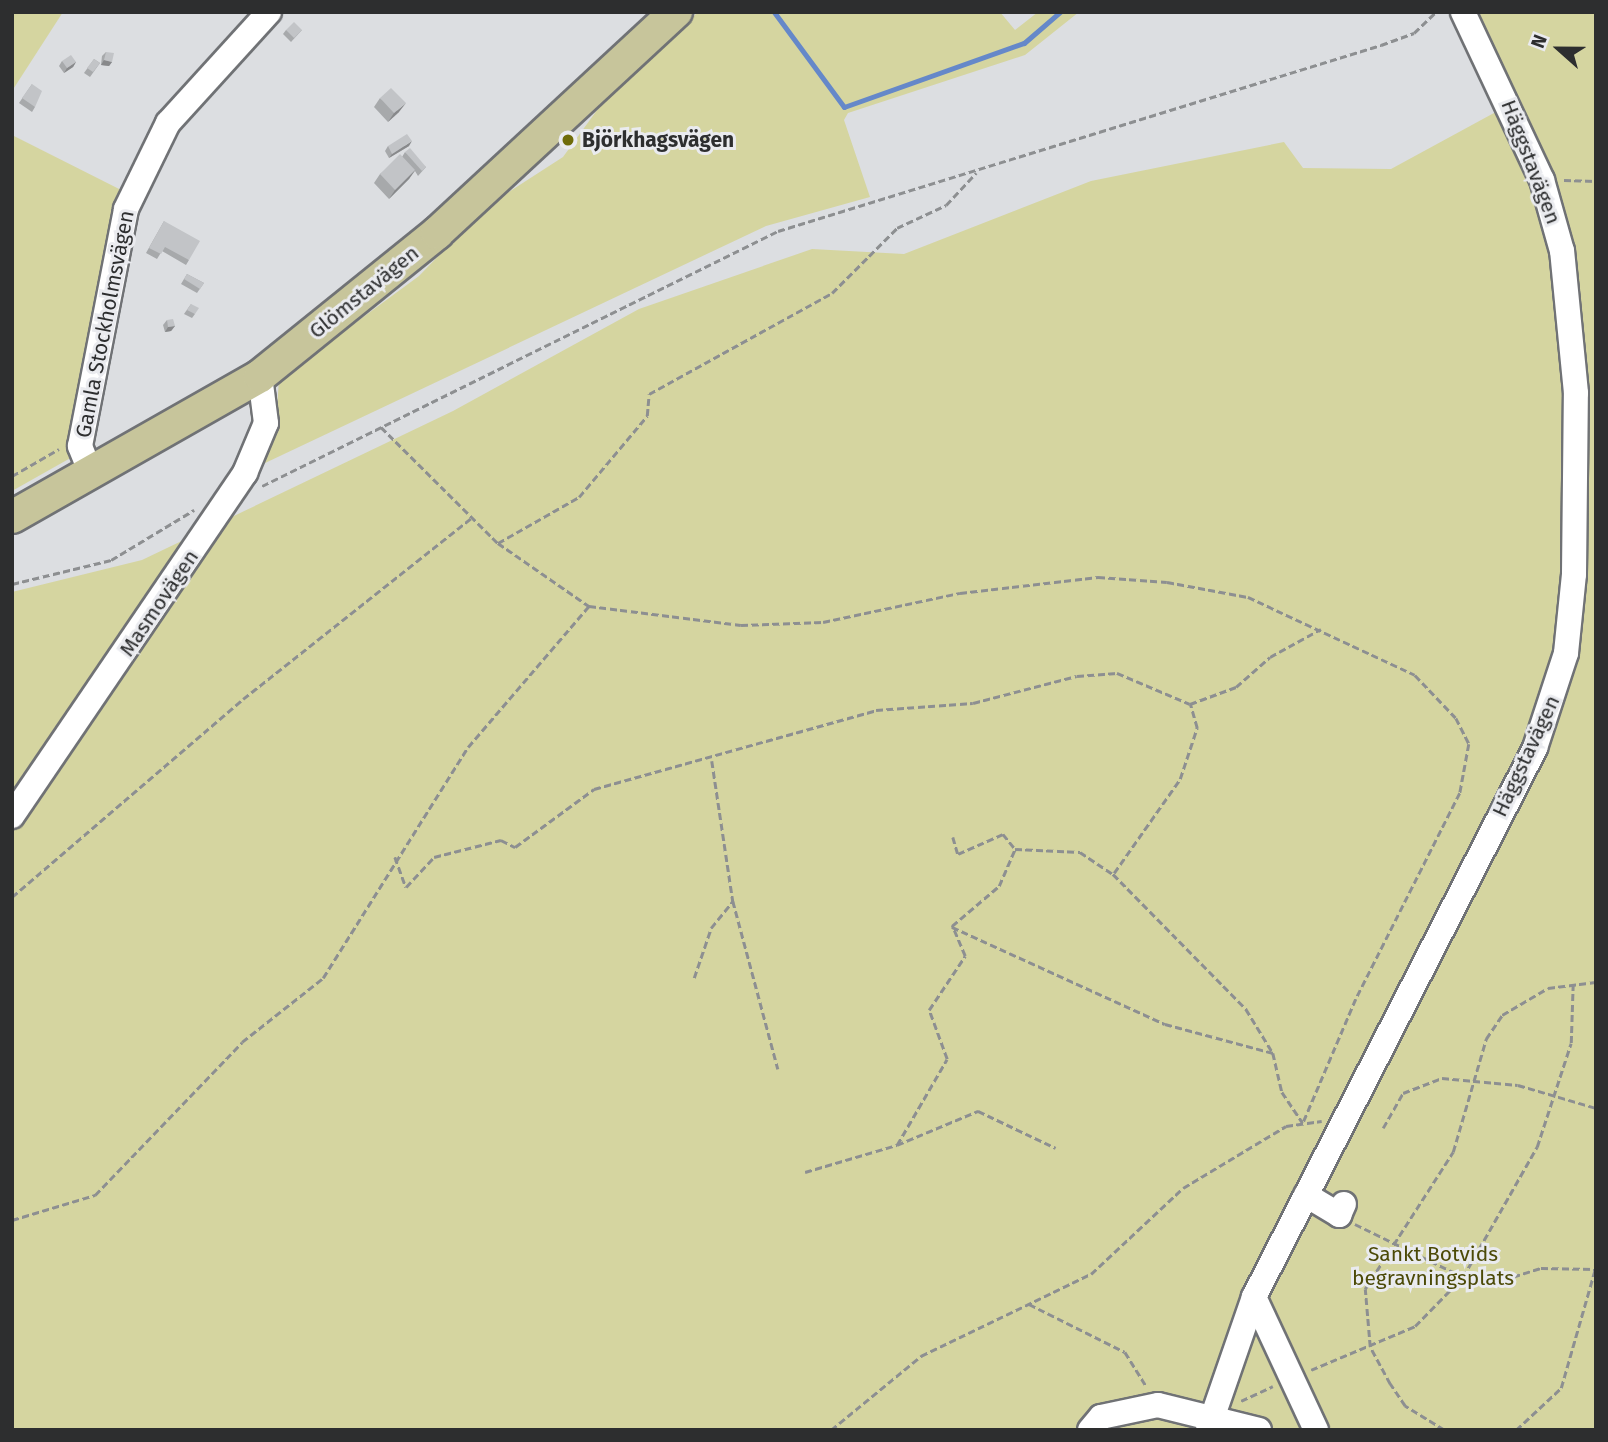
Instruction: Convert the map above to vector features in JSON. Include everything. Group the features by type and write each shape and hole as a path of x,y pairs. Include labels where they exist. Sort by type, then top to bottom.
{"main road":[{"name":"Glömstavägen","path":"12,517 85,459 260,376 437,233 676,12"}],"street":[{"name":"Gamla Stockholmsvägen","path":"85,459 126,209 169,123 269,12"},
{"name":"Häggstavägen","path":"1210,1422 1254,1297 1535,748 1559,684 1574,573 1576,393 1562,251 1542,180 1463,12"},
{"name":"Masmovägen","path":"12,816 240,482 265,431 260,376"},
{"path":"1306,1195 1342,1210"},
{"path":"1254,1297 1316,1430"},
{"path":"1090,1430 1101,1417 1158,1405 1210,1422 1259,1430"}],"path":[{"path":"240,482 254,490 778,231 1381,46 1414,33 1436,12"},
{"path":"498,543 579,498 647,416 649,394 832,293 897,228 946,205 977,172"},
{"path":"1542,180 1596,181"},
{"path":"381,427 498,543 589,606 741,625 823,622 960,593 1098,577 1248,597 1415,674 1456,718 1468,744 1460,793 1356,999 1303,1123"},
{"path":"12,477 58,449 85,459"},
{"path":"12,584 111,561 181,521 202,500"},
{"path":"12,897 233,707 471,518"},
{"path":"12,1220 95,1195 242,1042 315,986 395,857 468,747 589,606"},
{"path":"395,857 406,887 434,857 501,840 515,847 523,843 594,789 712,761 876,710 973,703 1077,676 1117,673 1190,704 1236,687 1270,657 1321,629"},
{"path":"1113,874 1180,779 1197,728 1190,704"},
{"path":"712,761 733,901 778,1069"},
{"path":"953,837 958,853 1003,834 1015,849 1080,852 1113,874 1246,1009 1273,1053 1282,1093 1303,1123"},
{"path":"952,926 999,886 1015,849"},
{"path":"694,978 711,928 733,901"},
{"path":"952,926 1165,1024 1273,1053"},
{"path":"897,1145 947,1059 929,1010 965,956 952,926"},
{"path":"1444,1430 1405,1406 1370,1347 1365,1289 1391,1243 1447,1162 1475,1082 1486,1039 1502,1015 1524,997 1573,983 1596,982"},
{"path":"1210,1422 1290,1379 1370,1347 1434,1312 1463,1277 1538,1147 1556,1098 1571,1043 1573,983"},
{"path":"1383,1128 1403,1093 1422,1082 1518,1085 1596,1108"},
{"path":"805,1172 897,1145 978,1111 1056,1148"},
{"path":"831,1430 921,1356 1091,1274 1182,1188 1286,1126 1320,1120"},
{"path":"1342,1210 1391,1243 1463,1277 1493,1283 1541,1268 1595,1268 1571,1367 1548,1406 1527,1428 1516,1430"},
{"path":"1029,1304 1125,1352 1158,1405"}],"green space":[{"path":"12,12 63,12 12,91"},
{"path":"698,12 1000,12 1015,30 1038,12 1079,12 1025,55 848,113 844,120 870,197 766,226 263,464 276,424 279,379 419,276 487,206 563,157 600,106"},
{"name":"Sankt Botvids begravningsplats","path":"1475,12 1596,12 1596,1430 12,1430 12,592 142,560 453,411 639,309 812,249 904,254 1091,181 1284,142 1303,168 1391,169 1505,107"},
{"path":"12,135 137,198 90,447 12,491"}],"building":[{"path":"294,22 302,30 294,38 286,30"},
{"path":"106,52 114,53 112,62 104,60"},
{"path":"71,55 76,62 67,68 62,61"},
{"path":"94,59 100,63 93,72 87,68"},
{"path":"32,84 42,91 35,107 22,98"},
{"path":"391,88 406,103 394,113 380,98"},
{"path":"407,134 412,141 392,154 388,146"},
{"path":"410,148 426,167 422,171 405,152"},
{"path":"400,154 415,170 395,190 380,174"},
{"path":"164,221 200,241 189,260 165,247 161,254 149,248"},
{"path":"187,274 204,283 200,289 184,279"},
{"path":"191,304 199,308 195,314 187,310"},
{"path":"173,319 175,326 168,327 167,320"}],"waterway":[{"path":"774,12 844,107 1024,43 1060,12"}],"place":[{"name":"Björkhagsvägen","path":"568,140"}]}
